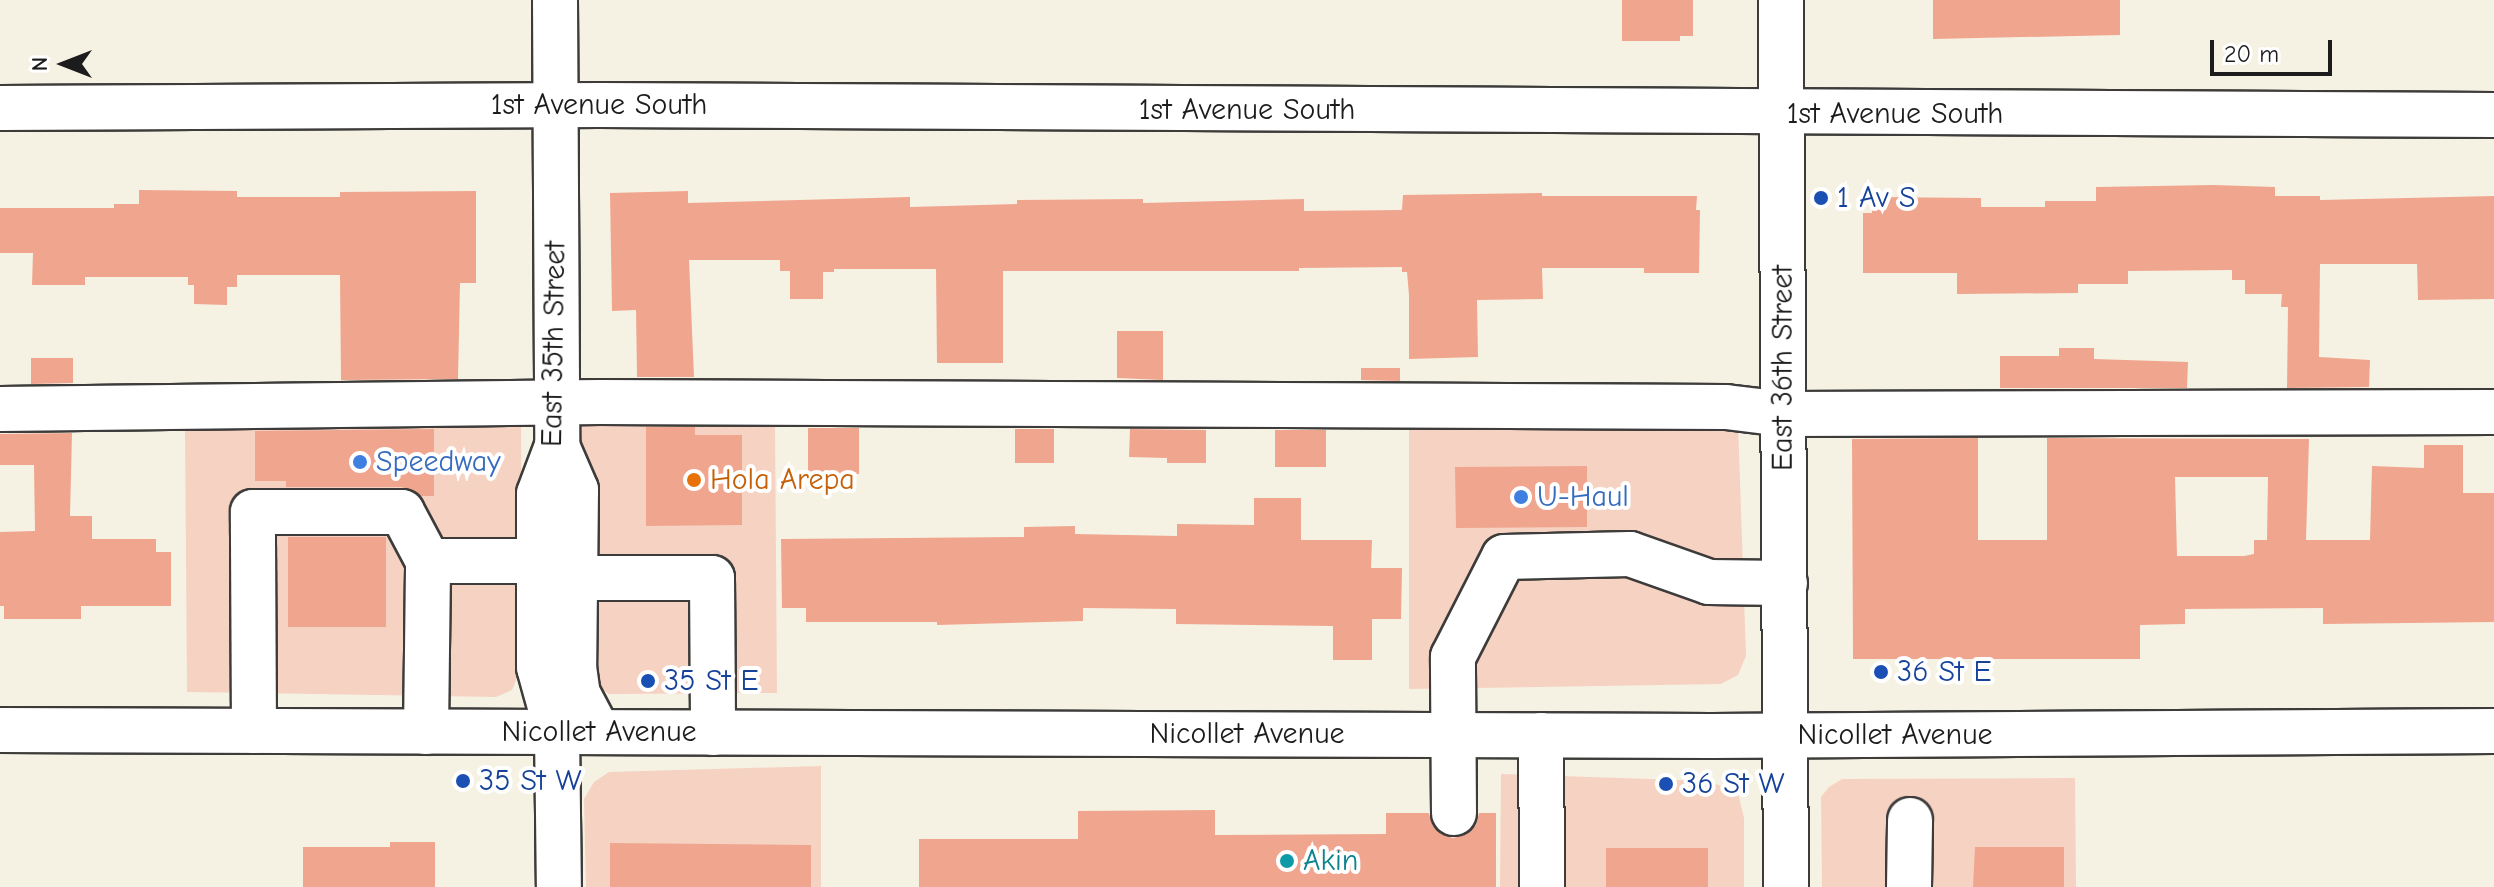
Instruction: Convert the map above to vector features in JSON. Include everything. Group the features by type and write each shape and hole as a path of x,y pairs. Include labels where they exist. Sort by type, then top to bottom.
{"street":[{"name":"East 35th Street","path":"555,0 557,446 576,490 556,570"},
{"name":"East 36th Street","path":"1781,0 1786,887"},
{"name":"1st Avenue South","path":"0,108 555,105 2494,115"},
{"path":"0,409 557,402 1726,407 1783,414 2494,412"},
{"path":"254,731 253,512 402,512 428,561 426,732"},
{"path":"1454,813 1453,657 1504,557 1630,554 1709,582 1785,583"},
{"path":"428,561 712,578 713,733"},
{"path":"556,570 539,667 578,732 559,887"},
{"name":"Nicollet Avenue","path":"0,730 1786,736 2494,731"},
{"path":"1541,735 1542,887"},
{"path":"1909,887 1910,820"}],"shaded area":[{"path":"775,422 777,693 609,694 593,683 583,665 581,424"},
{"path":"1409,422 1738,423 1746,656 1738,675 1721,684 1409,689"},
{"path":"521,425 522,666 512,690 496,697 187,692 185,428"},
{"path":"821,766 821,887 586,887 584,799 594,782 609,772"},
{"path":"1501,774 1709,781 1738,793 1744,818 1744,887 1500,887"},
{"path":"2075,778 2076,887 1822,887 1821,797 1842,779"}],"building":[{"path":"1622,0 1693,0 1693,36 1680,36 1680,41 1622,41"},
{"path":"1933,0 2120,0 2120,35 1933,39"},
{"path":"2096,187 2275,187 2275,196 2320,196 2320,200 2494,196 2494,299 2418,300 2417,264 2320,264 2319,357 2370,360 2369,387 2287,388 2288,307 2281,307 2282,294 2245,294 2245,280 2232,280 2232,270 2128,271 2128,284 2078,284 2078,293 1957,294 1957,273 1863,273 1863,213 1872,213 1872,197 1981,198 1981,207 2045,207 2045,201 2096,201"},
{"path":"139,190 237,191 237,197 340,197 340,192 476,191 476,283 460,283 458,379 341,380 340,275 237,275 237,287 227,287 227,305 194,304 194,285 188,285 188,277 85,277 85,285 32,285 33,253 0,253 0,208 114,208 114,204 139,204"},
{"path":"688,191 688,203 910,197 910,207 1017,204 1017,200 1143,199 1143,203 1304,199 1304,211 1402,210 1403,195 1542,193 1542,196 1697,196 1696,210 1700,210 1699,273 1644,273 1644,268 1542,268 1543,299 1477,300 1478,357 1409,359 1409,295 1407,272 1402,272 1402,267 1299,268 1299,271 1003,271 1003,363 937,363 936,269 834,269 834,272 823,272 823,299 790,299 790,271 780,271 780,260 689,260 694,377 637,377 636,310 612,311 610,193"},
{"path":"1117,331 1163,331 1163,380 1117,378"},
{"path":"2059,348 2094,348 2094,359 2188,362 2187,388 2000,388 2000,356 2059,356"},
{"path":"31,358 73,358 73,383 31,384"},
{"path":"1361,368 1400,368 1400,381 1361,380"},
{"name":"Hola Arepa","path":"646,427 695,427 695,435 742,435 742,525 646,526"},
{"path":"808,428 859,428 859,474 808,474"},
{"name":"Speedway","path":"434,429 434,496 420,496 402,487 286,487 286,481 255,481 255,431"},
{"path":"1015,429 1054,429 1054,463 1015,463"},
{"path":"1130,429 1206,430 1206,463 1167,463 1167,458 1129,457"},
{"path":"1275,430 1326,430 1326,467 1275,467"},
{"path":"72,433 70,516 92,516 92,539 156,539 156,552 171,552 171,606 81,606 81,619 4,619 4,606 0,606 0,532 35,531 34,465 0,465 0,434"},
{"path":"1978,438 1978,540 2047,540 2047,438 2309,439 2306,540 2370,540 2372,466 2424,468 2424,445 2463,445 2463,493 2494,493 2494,622 2323,624 2323,608 2185,609 2185,624 2140,625 2140,659 1853,659 1852,439","holes":["2175,477 2268,477 2267,540 2254,540 2254,554 2177,556"]},
{"name":"U-Haul","path":"1587,466 1587,527 1456,528 1455,467"},
{"path":"1254,498 1301,498 1301,540 1372,540 1371,568 1402,568 1401,619 1372,619 1372,660 1333,660 1333,626 1176,624 1176,609 1083,608 1083,621 937,625 937,622 806,622 806,608 782,608 781,539 1024,537 1024,527 1075,526 1075,534 1177,536 1177,524 1254,525"},
{"name":"Speedway","path":"288,537 386,537 386,627 288,627"},
{"name":"Akin","path":"1215,810 1215,835 1386,834 1386,813 1429,813 1433,826 1441,834 1453,838 1467,834 1476,825 1479,813 1496,813 1496,887 919,887 919,839 1078,839 1078,811"},
{"path":"390,842 435,842 435,887 303,887 303,847 390,847"},
{"path":"610,843 811,845 811,887 610,887"},
{"path":"1975,847 2064,847 2064,887 1973,887"},
{"path":"1606,848 1708,848 1708,887 1606,887"}],"place":[{"name":"1 Av S","path":"1821,198"},
{"name":"Speedway","path":"360,462"},
{"name":"Hola Arepa","path":"694,480"},
{"name":"U-Haul","path":"1521,497"},
{"name":"36 St E","path":"1881,672"},
{"name":"35 St E","path":"648,681"},
{"name":"35 St W","path":"463,781"},
{"name":"36 St W","path":"1666,784"},
{"name":"Akin","path":"1287,861"}]}
